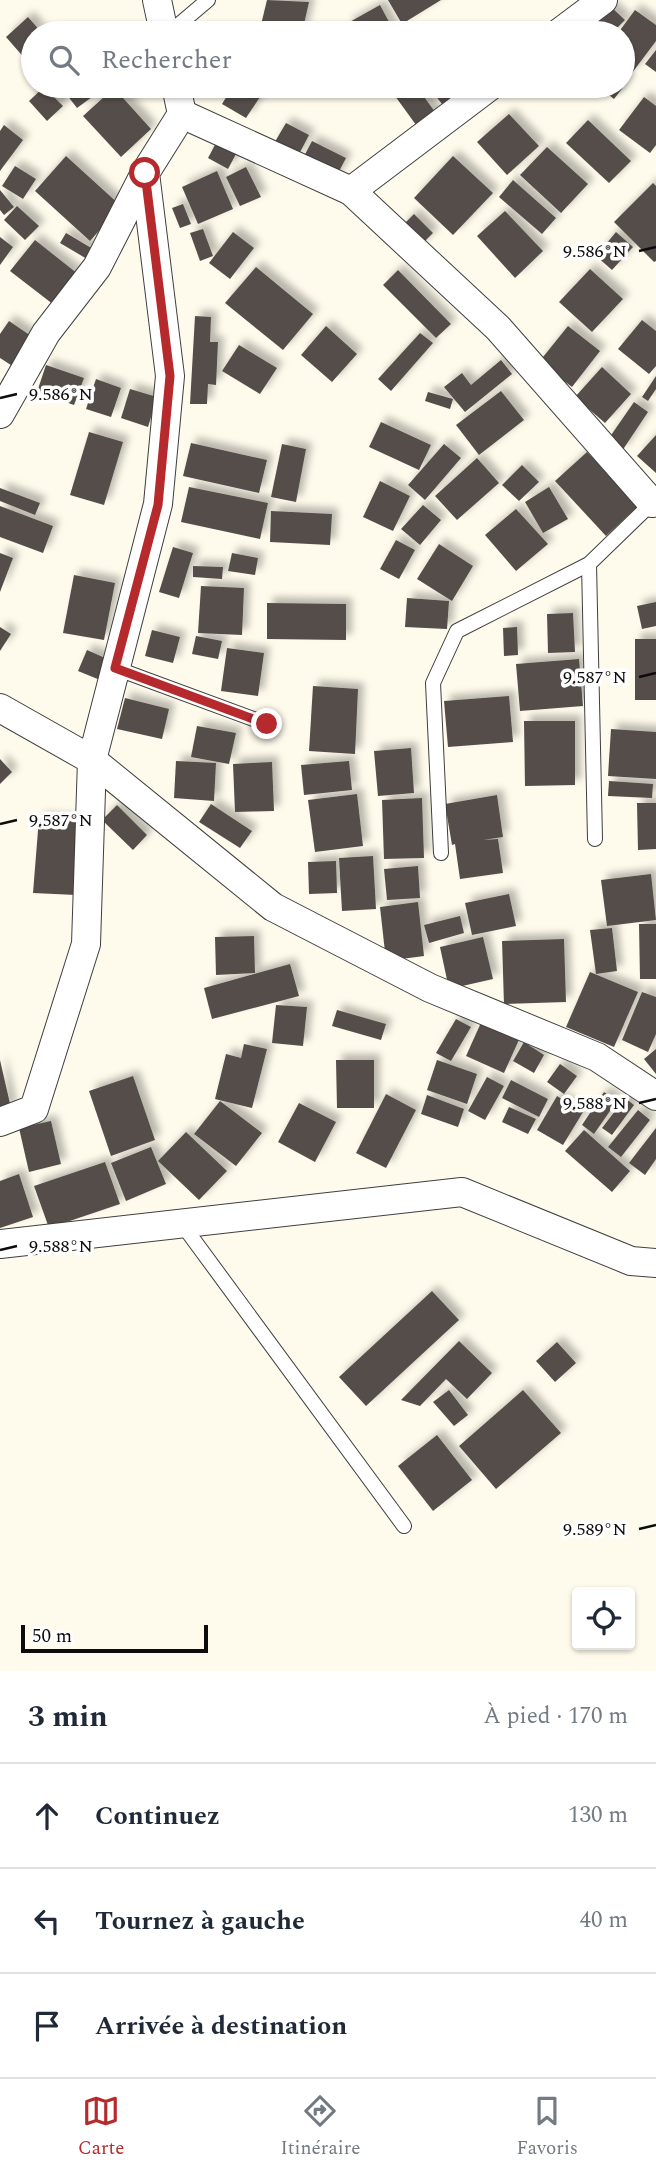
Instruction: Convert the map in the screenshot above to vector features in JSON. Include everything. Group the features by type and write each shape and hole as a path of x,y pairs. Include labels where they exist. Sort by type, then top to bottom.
{"street":[{"path":"157,0 163,21"},
{"path":"575,21 603,0"},
{"path":"0,414 46,333 97,267 145,173 182,114 179,98"},
{"path":"351,191 474,98"},
{"path":"182,114 351,191 498,328 655,503"},
{"path":"0,1122 34,1109 86,944 92,760 158,505 170,376 145,173"},
{"path":"0,708 92,760 273,907 430,988 597,1058 656,1096"},
{"path":"0,1244 463,1192 631,1261 656,1263"}],"lane":[{"path":"182,21 208,0"},
{"path":"441,853 433,683 457,631 589,564 655,503"},
{"path":"589,564 595,839"},
{"path":"115,668 267,724"},
{"path":"182,1224 404,1526"}],"building":[{"path":"267,0 309,2 305,21 262,21"},
{"path":"388,0 441,0 407,21 400,21"},
{"path":"380,5 389,21 351,21"},
{"path":"609,5 625,20 624,21 595,21"},
{"path":"635,10 656,25 656,41 635,69 635,21 627,21"},
{"path":"21,23 21,54 6,37"},
{"path":"656,50 656,72 645,64"},
{"path":"644,97 656,106 656,145 650,153 619,130"},
{"path":"32,98 55,98 63,106 47,121 29,101"},
{"path":"69,98 91,98 77,108"},
{"path":"103,98 123,98 151,129 121,157 83,116"},
{"path":"226,98 259,98 246,118 222,104"},
{"path":"396,98 425,98 438,116 419,129"},
{"path":"437,98 458,98 445,108"},
{"path":"509,114 539,146 507,175 477,142"},
{"path":"588,120 631,161 609,183 566,143"},
{"path":"286,123 309,135 297,158 273,145"},
{"path":"4,125 23,140 0,171 0,131"},
{"path":"312,141 346,158 335,179 301,162"},
{"path":"216,143 236,154 228,169 208,158"},
{"path":"547,147 588,184 561,213 520,175"},
{"path":"66,156 121,206 90,241 35,191"},
{"path":"453,156 493,193 453,235 414,198"},
{"path":"15,166 36,179 23,199 2,186"},
{"path":"246,167 261,197 240,206 226,177"},
{"path":"217,171 233,209 198,224 182,187"},
{"path":"513,180 556,218 542,234 499,197"},
{"path":"653,183 656,186 654,262 614,222"},
{"path":"0,190 14,207 4,215 0,210"},
{"path":"183,204 191,224 180,228 172,208"},
{"path":"17,206 39,226 25,240 4,220"},
{"path":"505,211 543,251 515,278 477,236"},
{"path":"414,214 433,233 419,247 400,228"},
{"path":"203,229 213,256 200,261 190,233"},
{"path":"233,232 254,248 230,279 209,263"},
{"path":"616,232 633,247 612,270 596,256"},
{"path":"66,233 93,249 87,259 60,243"},
{"path":"0,237 13,247 0,265"},
{"path":"35,240 78,274 54,305 10,271"},
{"path":"256,267 313,314 283,350 225,303"},
{"path":"590,269 623,299 592,332 559,302"},
{"path":"398,270 451,324 436,338 383,285"},
{"path":"195,316 211,317 210,342 218,342 216,385 208,384 207,404 190,404"},
{"path":"642,320 656,331 656,366 649,374 618,349"},
{"path":"9,321 34,338 14,367 0,358 0,334"},
{"path":"326,326 357,354 332,382 301,355"},
{"path":"568,326 600,351 572,387 539,362"},
{"path":"420,333 433,343 391,391 378,379"},
{"path":"239,345 277,368 260,394 222,371"},
{"path":"501,360 512,374 465,412 444,387 462,373 471,385"},
{"path":"46,365 84,378 74,405 37,392"},
{"path":"602,367 631,394 605,423 575,397"},
{"path":"656,376 656,389 648,401 642,397"},
{"path":"96,379 121,388 111,417 86,409"},
{"path":"130,389 157,397 148,427 121,418"},
{"path":"501,391 524,420 479,455 456,425"},
{"path":"428,392 453,399 450,409 425,401"},
{"path":"634,402 648,412 622,451 607,441"},
{"path":"381,422 431,445 419,470 369,447"},
{"path":"89,432 123,442 104,505 70,495"},
{"path":"656,435 656,473 637,456"},
{"path":"191,443 267,460 259,493 183,476"},
{"path":"282,444 306,449 296,502 271,497"},
{"path":"444,444 461,458 425,500 408,485"},
{"path":"587,452 638,506 606,536 555,481"},
{"path":"477,458 499,483 457,520 435,496"},
{"path":"522,465 539,482 519,501 502,485"},
{"path":"380,481 410,496 393,531 363,517"},
{"path":"189,487 268,503 260,539 181,522"},
{"path":"549,487 568,519 543,533 525,502"},
{"path":"0,488 40,503 35,515 0,501"},
{"path":"423,505 441,520 420,545 401,529"},
{"path":"0,506 53,526 43,553 0,537"},
{"path":"516,509 548,544 516,571 485,535"},
{"path":"271,511 332,514 330,545 270,542"},
{"path":"396,540 415,550 399,579 380,569"},
{"path":"439,544 473,566 452,601 417,579"},
{"path":"173,547 193,553 179,598 159,592"},
{"path":"0,553 13,558 0,592"},
{"path":"232,553 258,558 255,575 228,571"},
{"path":"193,566 223,567 222,579 193,577"},
{"path":"74,575 115,583 104,640 63,633"},
{"path":"201,586 244,588 242,635 198,633"},
{"path":"407,598 449,601 447,629 405,627"},
{"path":"656,602 656,626 642,629 637,606"},
{"path":"267,603 346,604 346,640 267,639"},
{"path":"573,613 575,652 548,653 547,614"},
{"path":"0,627 11,634 0,651"},
{"path":"517,627 518,655 504,656 503,628"},
{"path":"152,630 180,637 173,663 145,656"},
{"path":"196,636 222,641 218,659 192,654"},
{"path":"635,639 656,639 656,700 635,700"},
{"path":"227,648 264,653 258,696 221,691"},
{"path":"87,650 114,662 105,682 78,671"},
{"path":"579,659 583,706 520,711 516,664"},
{"path":"313,686 358,689 355,754 309,751"},
{"path":"509,696 513,742 448,747 444,701"},
{"path":"125,698 169,709 162,739 117,729"},
{"path":"524,721 575,721 575,785 525,786"},
{"path":"197,726 236,733 229,764 191,757"},
{"path":"611,729 656,732 656,779 608,776"},
{"path":"411,748 414,793 378,796 374,751"},
{"path":"0,759 12,772 0,784"},
{"path":"176,761 216,763 214,801 174,798"},
{"path":"349,761 352,790 304,795 301,765"},
{"path":"272,762 274,811 235,812 233,764"},
{"path":"609,781 653,784 652,798 608,796"},
{"path":"357,794 363,846 315,852 308,800"},
{"path":"497,795 503,837 483,840 498,839 503,873 460,879 445,804"},
{"path":"422,798 424,858 384,859 382,800"},
{"path":"637,803 656,803 656,849 638,850"},
{"path":"211,804 252,831 240,848 199,822"},
{"path":"117,805 147,835 133,850 102,820"},
{"path":"39,818 81,821 76,895 33,893"},
{"path":"373,856 376,909 342,911 339,858"},
{"path":"336,861 337,893 309,894 308,862"},
{"path":"418,866 420,898 387,900 384,869"},
{"path":"651,874 656,920 607,926 601,880"},
{"path":"509,894 516,926 472,935 465,903"},
{"path":"418,902 424,956 386,961 380,907"},
{"path":"460,916 464,933 429,943 424,925"},
{"path":"639,924 656,924 656,979 640,979"},
{"path":"612,928 617,971 596,974 590,930"},
{"path":"254,936 255,973 216,975 215,937"},
{"path":"483,937 493,979 449,989 440,947"},
{"path":"564,939 566,1002 504,1004 502,941"},
{"path":"290,964 299,996 212,1019 204,988"},
{"path":"590,972 638,992 614,1047 566,1027"},
{"path":"642,992 656,997 656,1034 648,1052 622,1040"},
{"path":"276,1005 307,1007 303,1046 272,1043"},
{"path":"337,1010 386,1024 381,1040 332,1026"},
{"path":"484,1016 522,1033 504,1073 466,1056"},
{"path":"456,1019 471,1027 451,1061 436,1053"},
{"path":"524,1042 544,1055 534,1073 513,1061"},
{"path":"244,1044 267,1049 252,1108 215,1099 226,1054 241,1058"},
{"path":"656,1049 656,1074 644,1059"},
{"path":"0,1060 11,1108 0,1110"},
{"path":"336,1060 374,1060 374,1108 337,1108"},
{"path":"437,1060 477,1074 467,1104 427,1090"},
{"path":"560,1064 577,1076 564,1094 547,1082"},
{"path":"133,1076 155,1140 111,1156 89,1091"},
{"path":"487,1077 504,1086 485,1120 468,1111"},
{"path":"511,1080 548,1099 539,1117 502,1098"},
{"path":"604,1092 617,1101 594,1134 582,1125"},
{"path":"386,1094 416,1110 386,1168 356,1153"},
{"path":"427,1095 464,1109 458,1127 421,1114"},
{"path":"557,1096 583,1112 563,1145 537,1130"},
{"path":"625,1098 634,1105 612,1135 602,1128"},
{"path":"220,1101 262,1133 236,1166 194,1134"},
{"path":"299,1103 336,1122 315,1162 278,1142"},
{"path":"509,1107 536,1119 528,1134 502,1122"},
{"path":"638,1110 650,1120 621,1157 608,1147"},
{"path":"51,1121 61,1164 29,1172 19,1128"},
{"path":"656,1128 656,1159 645,1175 629,1163"},
{"path":"584,1130 630,1171 612,1192 565,1151"},
{"path":"186,1132 227,1171 199,1200 158,1161"},
{"path":"151,1147 166,1184 126,1201 111,1163"},
{"path":"105,1162 120,1204 49,1228 34,1186"},
{"path":"19,1174 33,1217 0,1228 0,1181"},
{"path":"432,1291 459,1320 366,1406 339,1377"},
{"path":"459,1341 492,1373 467,1399 446,1379 420,1406 401,1400"},
{"path":"557,1342 576,1363 555,1382 536,1361"},
{"path":"449,1390 468,1415 454,1426 433,1402"},
{"path":"523,1390 561,1433 496,1489 459,1446"},
{"path":"437,1435 472,1480 433,1511 398,1466"}],"route":[{"path":"145,173 170,376 158,505 115,668 267,724"}]}
